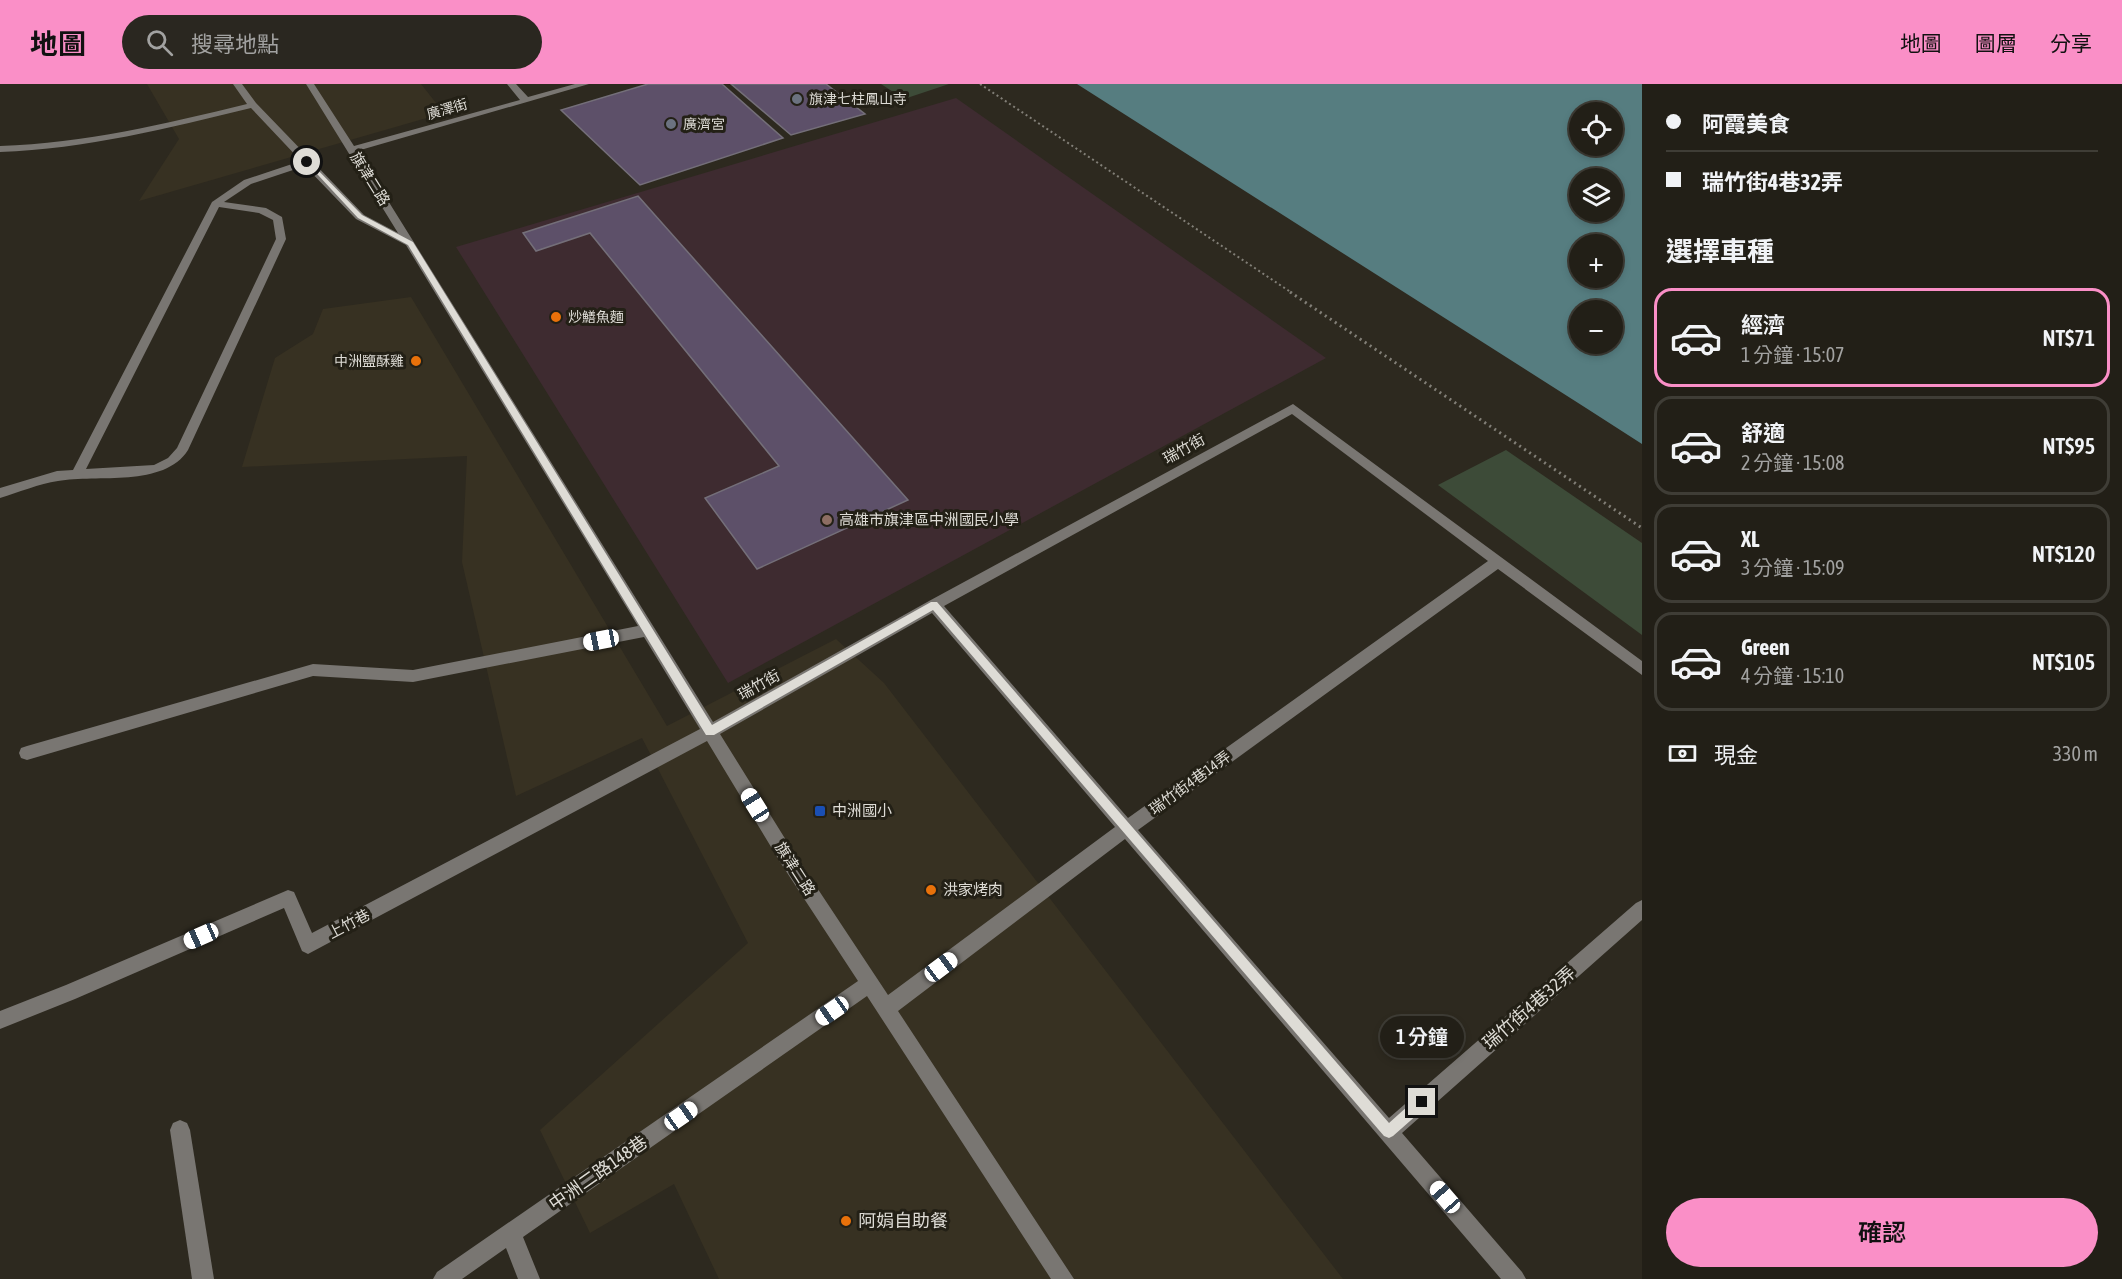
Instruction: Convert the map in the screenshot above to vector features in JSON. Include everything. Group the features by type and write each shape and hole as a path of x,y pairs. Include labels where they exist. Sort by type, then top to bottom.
{"street":[{"path":"237,84 253,105 360,217 410,243"},
{"name":"旗津二路","path":"310,84 788,859 1063,1279"},
{"path":"511,84 526,101"},
{"name":"廣澤街","path":"351,150 585,84"},
{"path":"0,149 39,148 92,142 253,105"},
{"path":"77,474 216,204 229,191 247,180 307,162"},
{"path":"0,493 57,476 156,469 172,461 182,450 280,238 278,219 262,210 216,204"},
{"name":"瑞竹街","path":"710,732 934,605 1293,408 1642,669"},
{"name":"瑞竹街4巷14弄","path":"885,1009 1127,828 1498,561"},
{"path":"934,605 1515,1279"},
{"path":"27,753 313,670 338,669 413,676 648,630"},
{"name":"上竹巷","path":"0,1020 69,993 288,898 309,945 710,732"},
{"name":"瑞竹街4巷32弄","path":"1389,1132 1642,909"},
{"name":"中洲二路148巷","path":"444,1279 869,984"},
{"path":"180,1130 203,1279"},
{"path":"511,1234 529,1279"}],"path":[{"path":"980,84 1642,528"}],"shaded area":[{"path":"147,84 421,84 444,113 139,201 179,139"},
{"name":"高雄市旗津區中洲國民小學","path":"956,98 1326,358 728,683 456,247"},
{"path":"411,297 667,726 836,639 884,683 1343,1279 719,1279 674,1184 590,1233 540,1130 748,943 642,738 516,796 462,562 467,456 242,467 275,358 313,334 323,309"}],"green space":[{"path":"881,84 949,84 904,99"},
{"path":"1506,450 1642,543 1642,635 1438,485"}],"water":[{"path":"1077,84 1642,84 1642,444"}],"building":[{"name":"廣濟宮","path":"648,84 722,84 783,138 640,185 561,110"},
{"name":"旗津七柱鳳山寺","path":"731,84 826,84 865,114 791,135"},
{"path":"638,196 908,500 757,569 705,498 779,466 590,233 536,251 523,233"}],"place":[{"name":"旗津七柱鳳山寺","path":"797,99"},
{"name":"廣濟宮","path":"671,124"},
{"name":"炒鱔魚麵","path":"556,317"},
{"name":"中洲鹽酥雞","path":"416,361"},
{"name":"高雄市旗津區中洲國民小學","path":"827,520"},
{"name":"中洲國小","path":"820,811"},
{"name":"洪家烤肉","path":"931,890"},
{"name":"阿娟自助餐","path":"846,1221"}],"route":[{"path":"307,162 360,217 410,243 710,732 934,605 1389,1132 1422,1102"}]}
